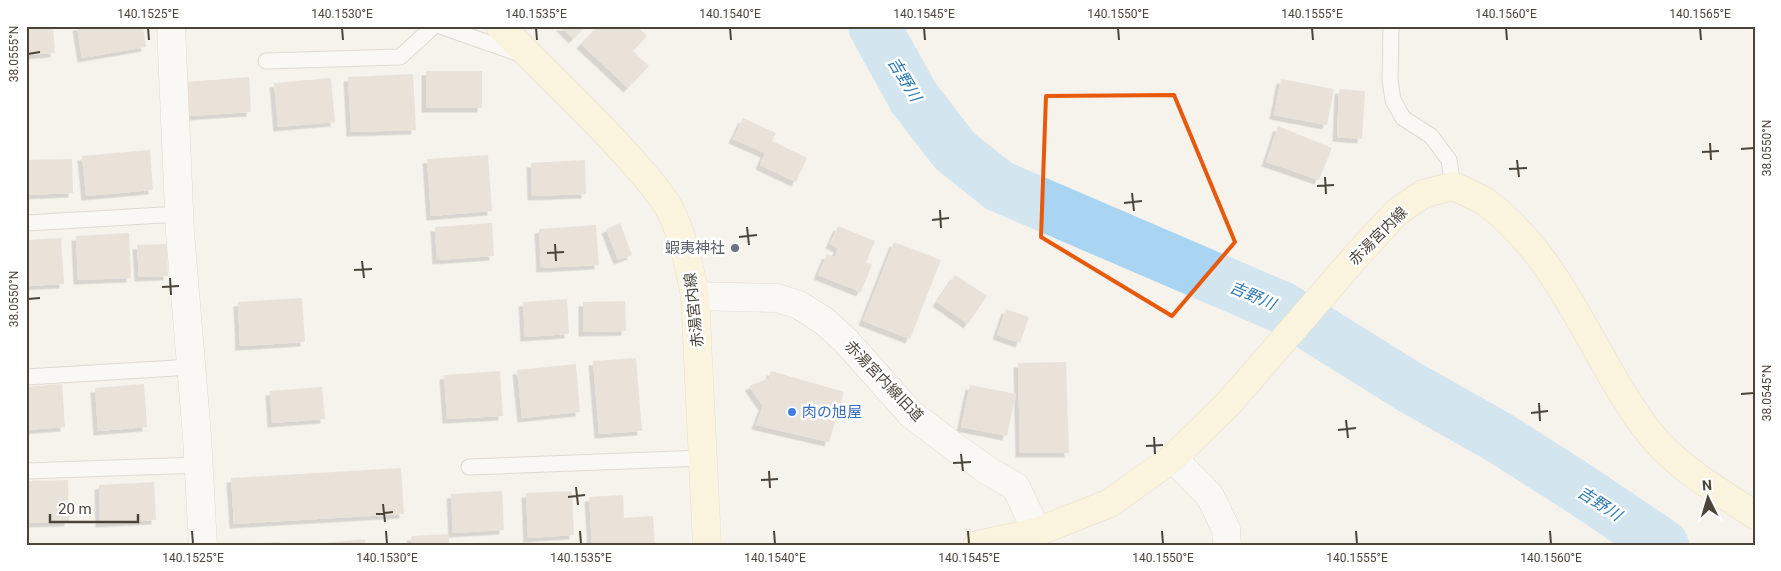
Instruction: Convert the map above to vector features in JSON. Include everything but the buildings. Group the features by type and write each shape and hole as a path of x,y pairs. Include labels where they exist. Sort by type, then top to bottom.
{"main road":[{"name":"赤湯宮内線","path":"500,26 603,128 644,174 668,207 680,234 690,268 695,296 707,545"},
{"name":"赤湯宮内線","path":"978,545 1037,532 1110,503 1173,458 1229,403 1397,212 1423,194 1453,186"},
{"path":"1453,186 1485,202 1520,232 1557,279 1619,387 1649,432 1688,472 1755,515"}],"street":[{"path":"171,26 180,214 199,465 203,545"},
{"name":"赤湯宮内線旧道","path":"695,296 778,298 799,305 824,321 846,341 911,414 969,458 1016,487 1037,532"},
{"path":"1173,458 1210,496 1226,529 1227,545"}],"lane":[{"path":"266,61 400,57 434,26"},
{"path":"440,26 531,58"},
{"path":"520,26 531,58"},
{"path":"1391,26 1390,80 1393,100 1404,118 1432,136 1449,160 1453,186"},
{"path":"26,223 180,214"},
{"path":"26,377 192,367"},
{"path":"469,467 704,458"},
{"path":"26,471 199,465"}],"highlighted area":[{"path":"1174,95 1235,242 1172,316 1041,237 1046,96"}],"waterway":[{"name":"吉野川","path":"874,26 914,98 955,151 999,186 1283,308 1408,386 1500,438 1663,545"}],"place":[{"name":"蝦夷神社","path":"735,248"},
{"name":"肉の旭屋","path":"792,412"}]}
